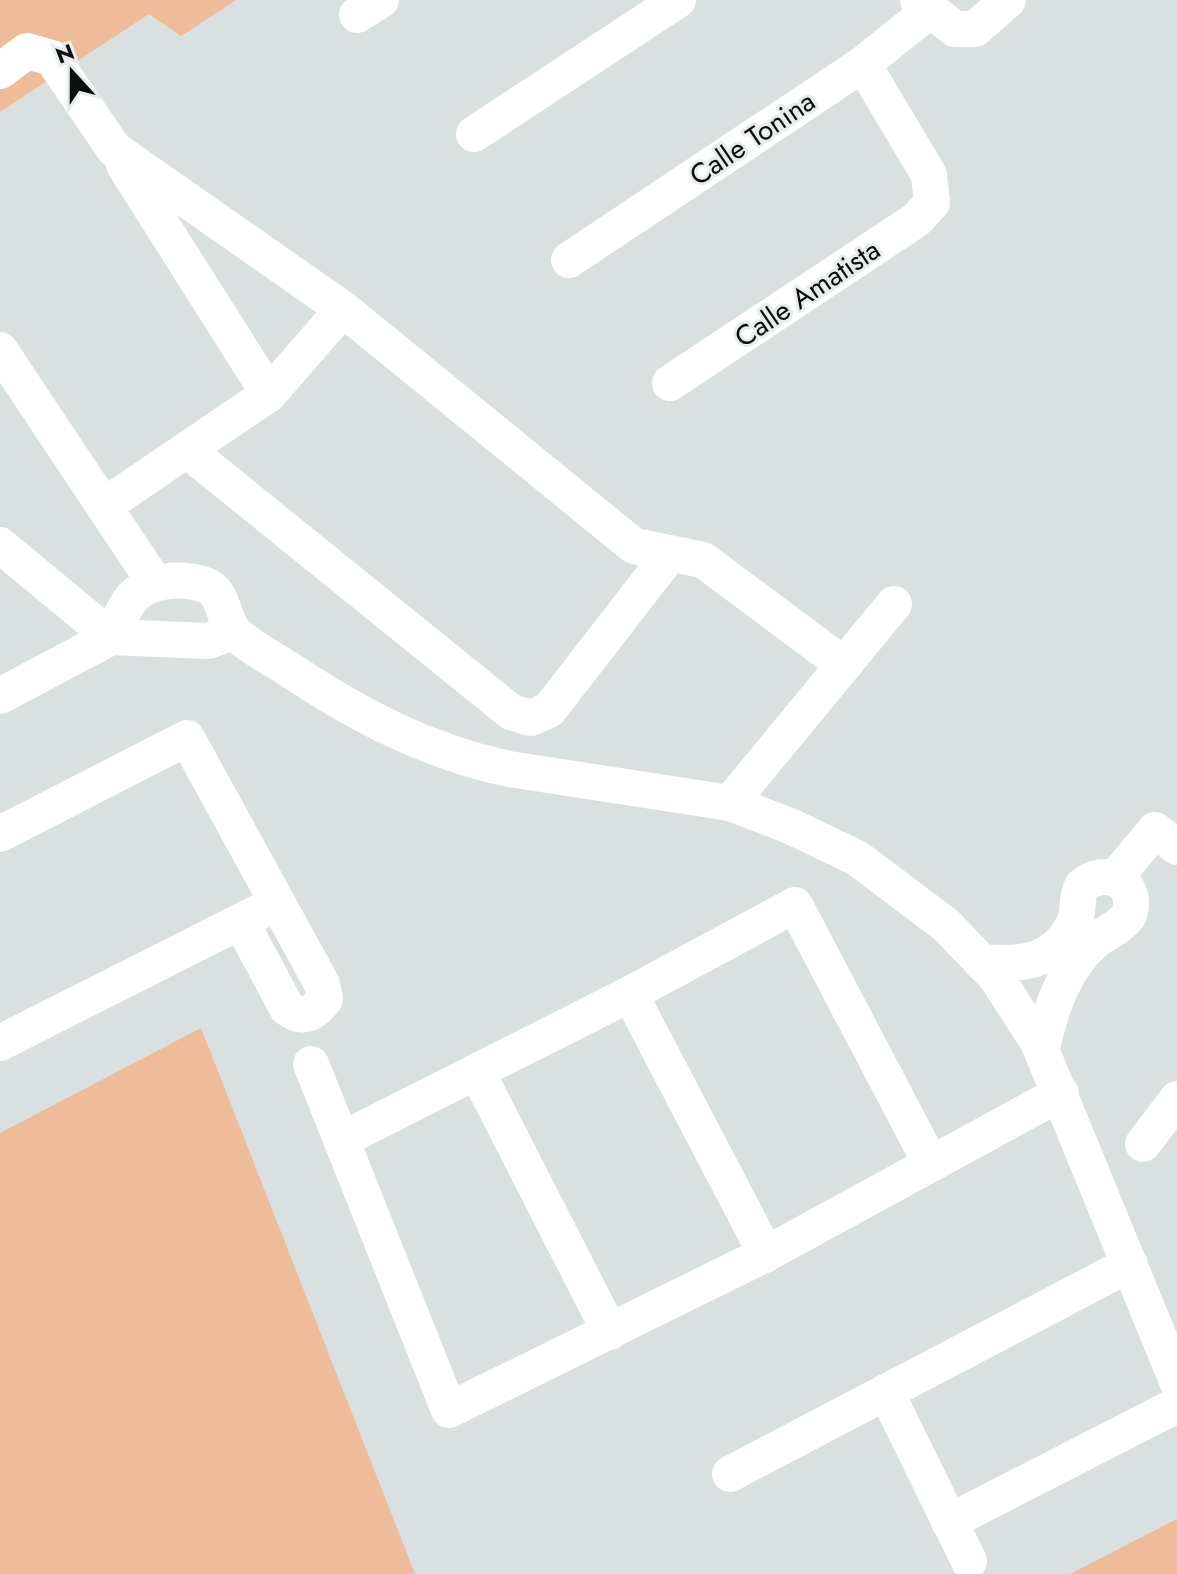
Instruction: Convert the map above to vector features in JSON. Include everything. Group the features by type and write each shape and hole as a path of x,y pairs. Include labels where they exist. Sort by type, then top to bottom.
{"street":[{"path":"474,134 678,0"},
{"path":"924,5 955,29 975,29 1008,0"},
{"name":"Calle Tonina","path":"569,260 863,64 924,5"},
{"path":"0,71 27,51 52,58 114,149 269,394"},
{"name":"Calle Amatista","path":"670,383 926,212 934,194 929,175 863,64"},
{"path":"114,149 343,309 634,546 703,560 844,665"},
{"path":"104,506 269,394 343,309"},
{"path":"0,350 155,583"},
{"path":"188,451 511,712 531,718 549,710 670,554"},
{"path":"0,545 111,637"},
{"path":"111,637 132,598 155,583 188,580 210,586 224,606 233,632 367,719 449,753 509,769 730,803 857,858 922,904 981,962 1019,1009 1051,1068 1177,1381"},
{"path":"730,803 894,604"},
{"path":"0,696 111,637 208,641 233,632"},
{"path":"0,834 187,738 322,984 325,999 309,1015 297,1016 287,1008 241,922"},
{"path":"1115,878 1155,830 1177,847"},
{"path":"981,962 1021,965 1048,953 1074,925 1082,886 1097,876 1115,878 1128,889 1132,898 1129,915 1090,945 1075,963 1049,1014 1051,1068"},
{"path":"0,1043 277,902"},
{"path":"341,1140 630,994 795,905 931,1164"},
{"path":"630,994 766,1254"},
{"path":"311,1064 449,1410 766,1254 931,1164 1051,1068"},
{"path":"477,1072 610,1332"},
{"path":"1143,1144 1177,1099"},
{"path":"730,1474 1130,1264"},
{"path":"886,1392 969,1561"},
{"path":"949,1522 1177,1405"}],"shaded area":[{"path":"0,0 236,0 181,36 149,14 0,112"},
{"path":"201,1028 415,1574 0,1574 0,1133"},
{"path":"1177,1519 1177,1574 1070,1574"}]}
